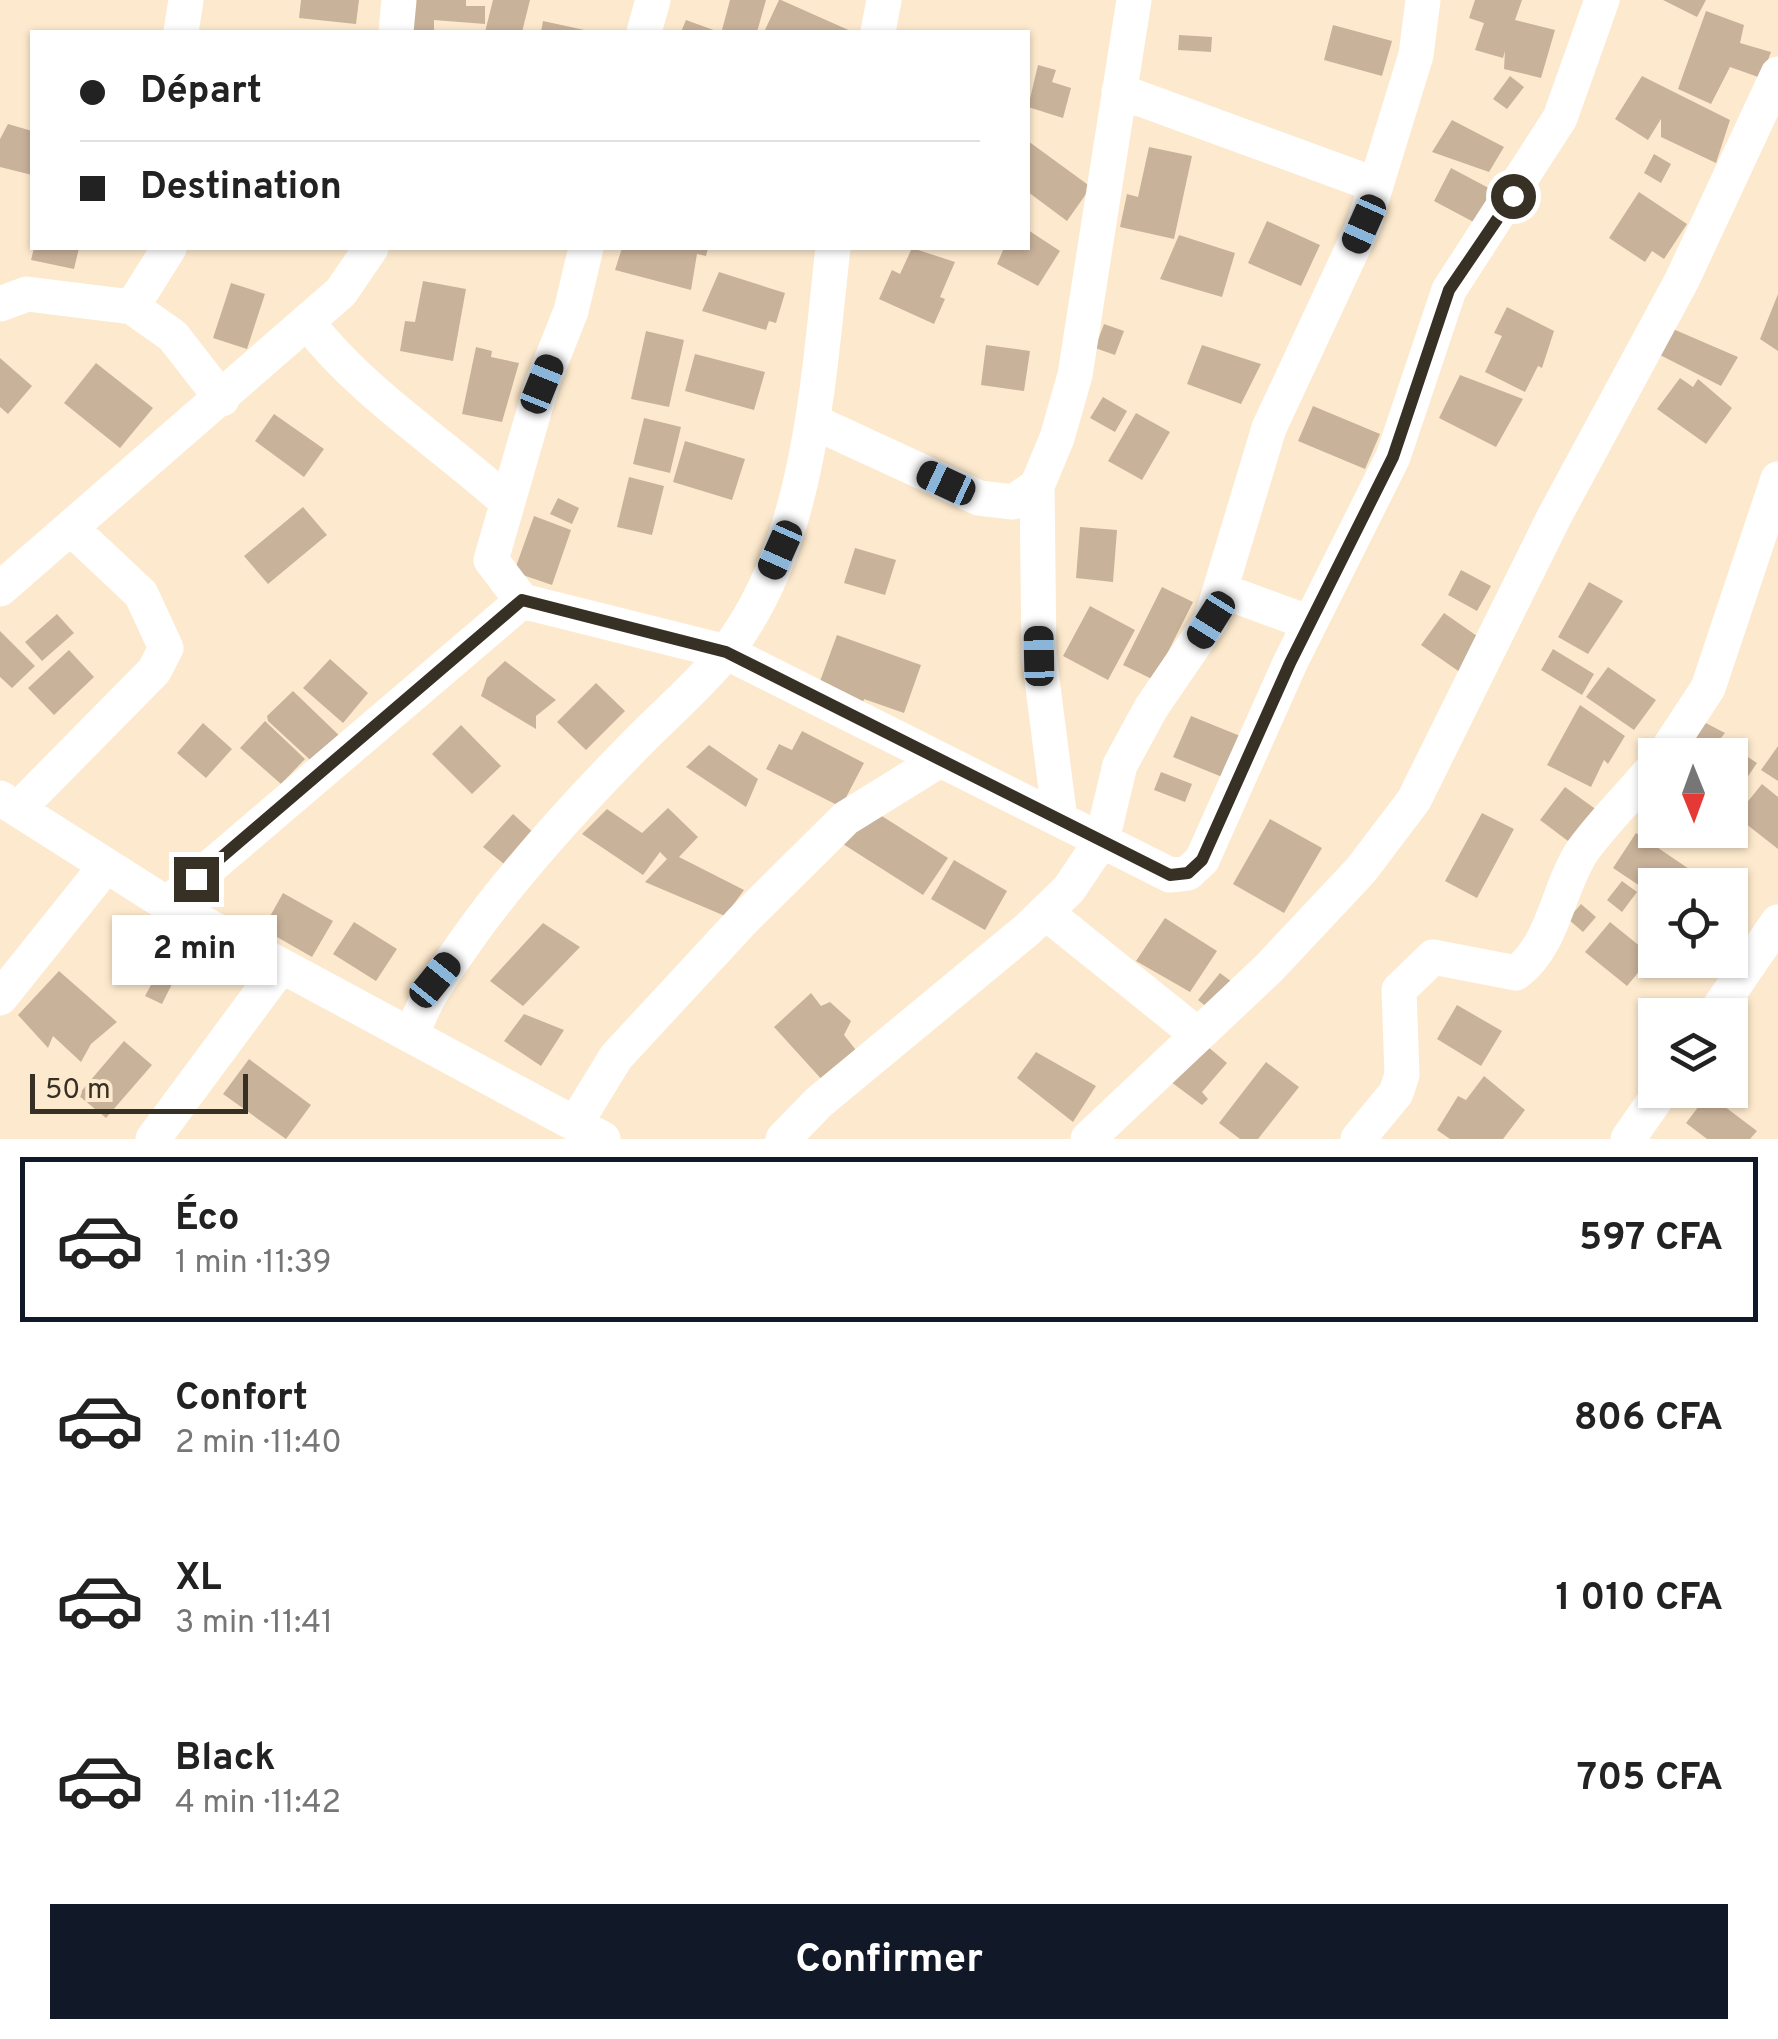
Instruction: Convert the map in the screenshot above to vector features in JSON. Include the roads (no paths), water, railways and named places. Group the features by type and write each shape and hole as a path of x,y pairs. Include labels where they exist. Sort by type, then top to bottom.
{"street":[{"path":"181,30 186,0"},
{"path":"396,30 399,0"},
{"path":"645,30 653,0"},
{"path":"878,30 884,0"},
{"path":"1060,820 1039,656 1037,486 1057,438 1075,374 1134,0"},
{"path":"783,1139 819,1102 966,984 1045,912 1069,889 1102,840 1120,765 1151,708 1211,620 1269,428 1364,224 1416,56 1423,0"},
{"path":"585,250 571,311 542,384 491,560 522,600 726,652 1170,875 1188,873 1202,860 1310,623 1393,457 1449,290 1560,118 1602,0"},
{"path":"1088,1139 1269,968 1361,870 1414,800 1554,518 1682,280 1778,74"},
{"path":"1119,91 1376,185"},
{"path":"132,307 165,255 190,250"},
{"path":"0,589 73,530 341,292 370,250"},
{"path":"412,1036 435,980 496,898 584,798 726,652 780,550 814,422 833,250"},
{"path":"0,304 27,294 132,307 173,336 222,398"},
{"path":"307,322 334,358 377,398 454,455 506,501"},
{"path":"814,422 979,498 1013,502 1037,486"},
{"path":"1675,738 1708,688 1778,480"},
{"path":"73,530 141,594 166,648 154,672 9,803 166,904 589,1131 616,1056 755,908 846,818 938,761"},
{"path":"1220,590 1310,623"},
{"path":"166,904 522,600"},
{"path":"1358,1139 1396,1093 1402,1074 1398,990 1404,982 1433,958 1516,974 1527,965 1553,923 1582,853 1638,786"},
{"path":"0,998 106,867"},
{"path":"1045,912 1198,1035"},
{"path":"1726,998 1778,922"},
{"path":"153,1139 281,966"},
{"path":"1628,1139 1650,1108"}]}
